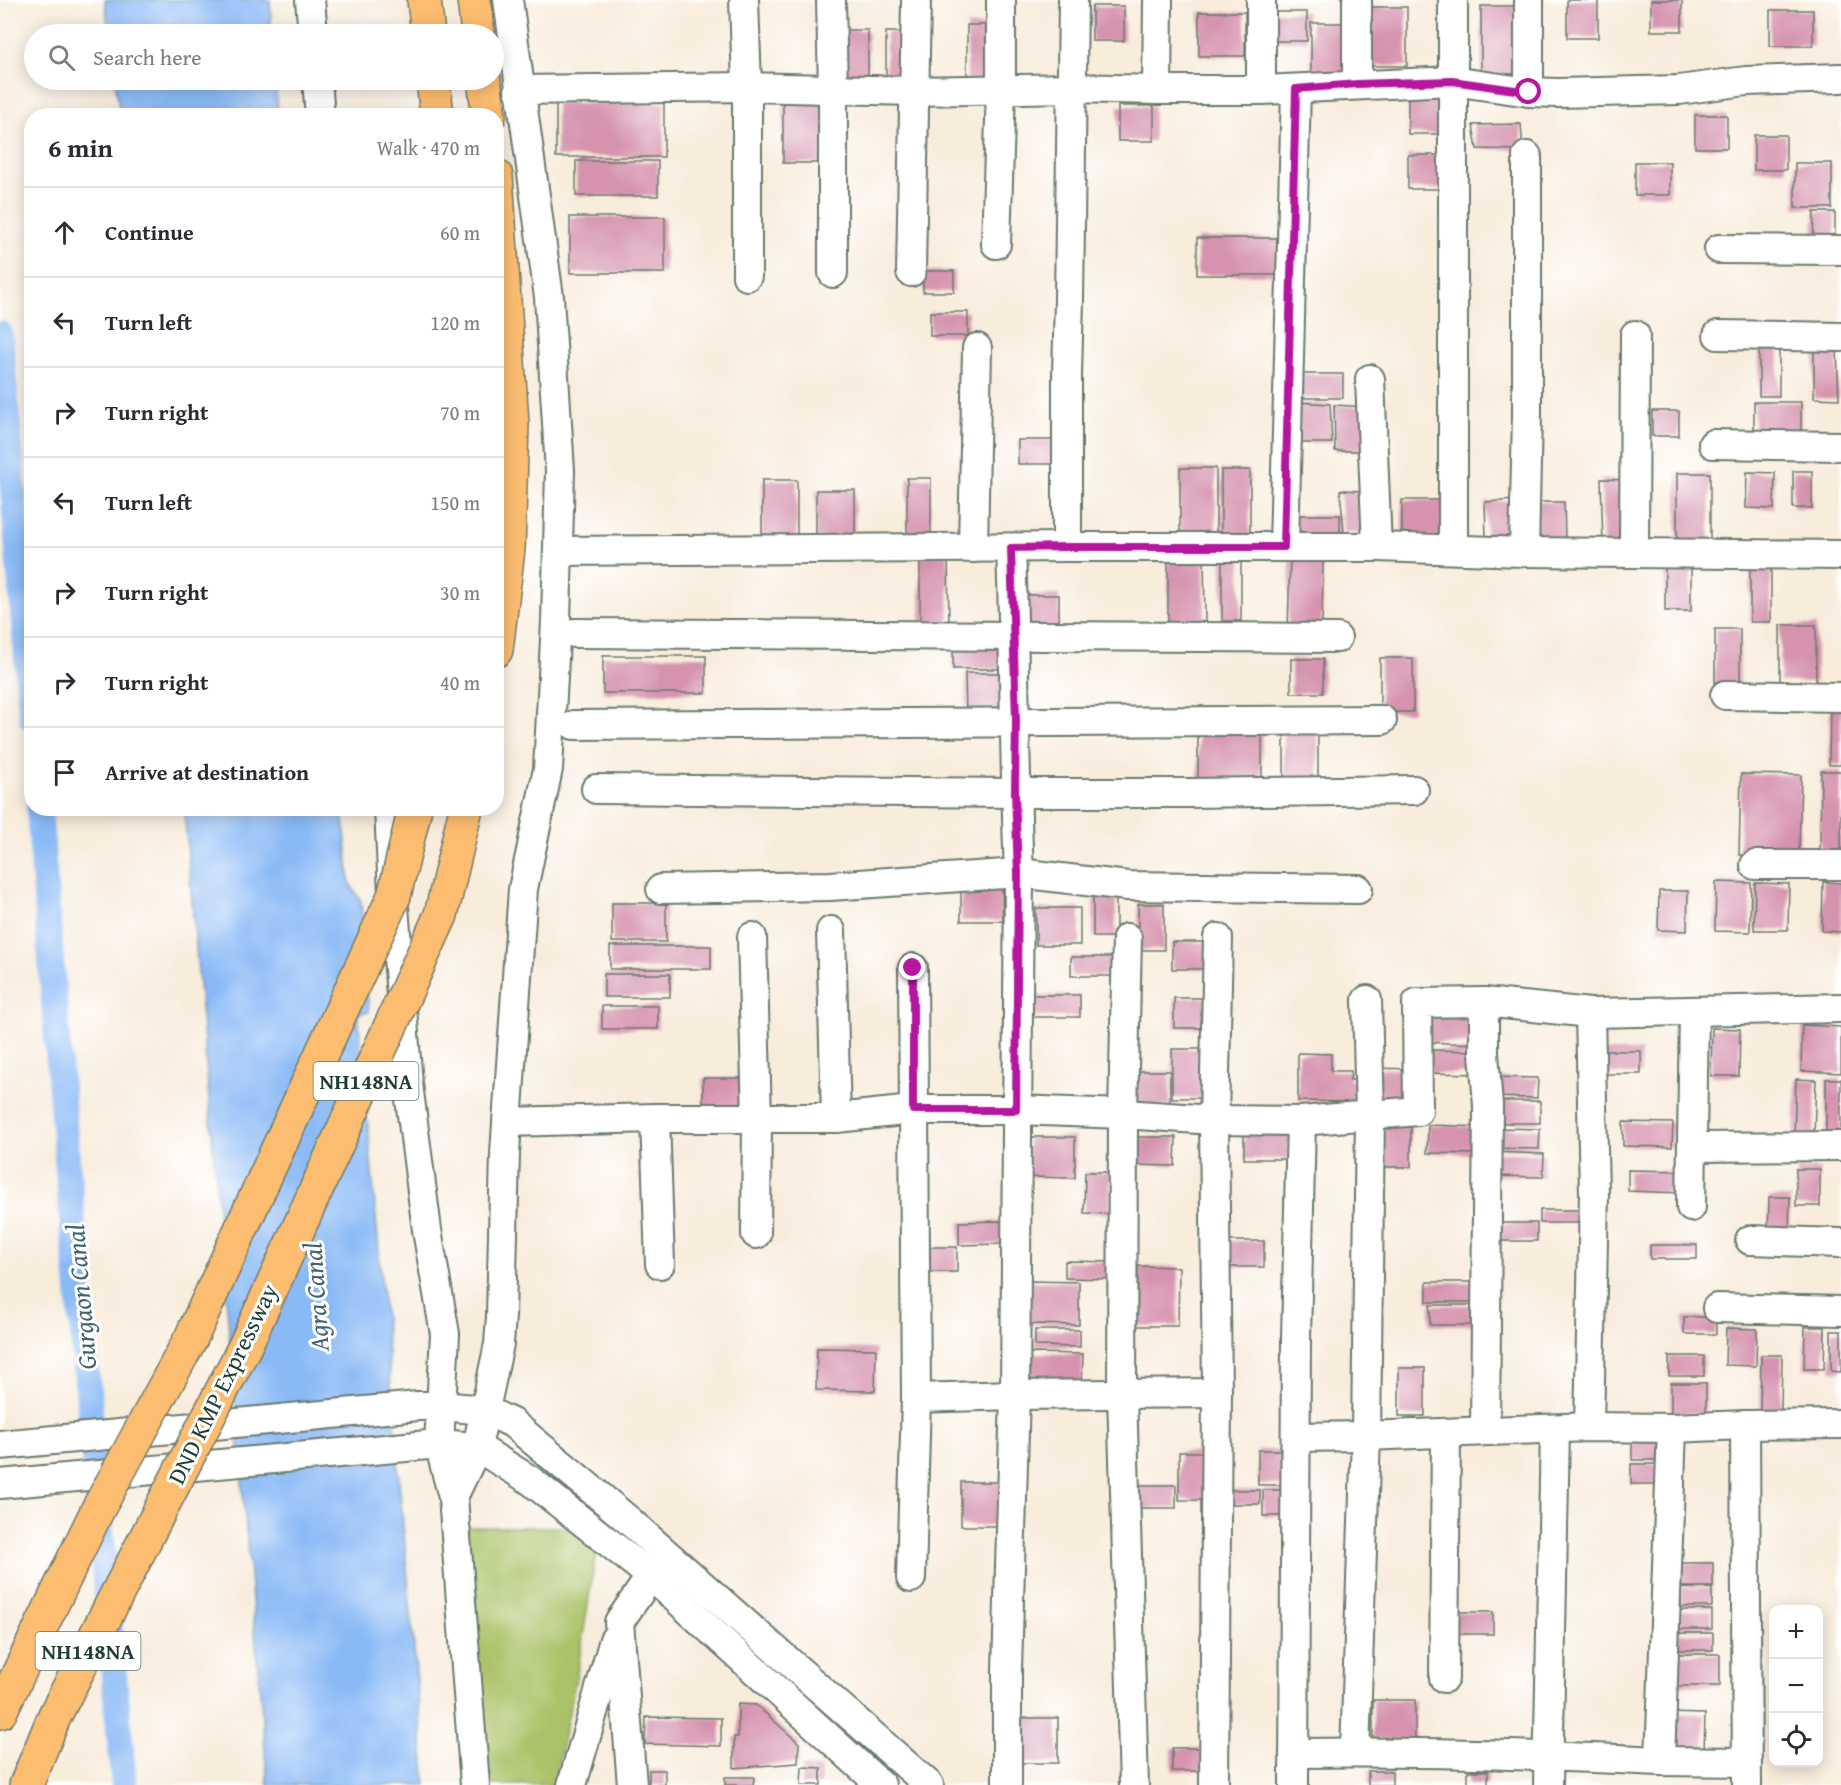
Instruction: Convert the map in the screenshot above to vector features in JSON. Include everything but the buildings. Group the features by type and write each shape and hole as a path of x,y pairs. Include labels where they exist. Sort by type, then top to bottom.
{"highway":[{"path":"424,0 427,24"},
{"path":"474,0 477,24"},
{"path":"434,90 436,108"},
{"path":"485,90 488,108"},
{"path":"504,300 512,424 508,549 504,583"},
{"name":"DND KMP Expressway","path":"0,1712 98,1511 191,1338 375,940 394,896 413,816"},
{"name":"DND KMP Expressway","path":"26,1785 55,1715 245,1346 441,915 464,816"}],"street":[{"path":"310,0 312,24"},
{"path":"453,1497 477,1447 499,1344 507,1122 523,889 548,769 556,621 560,471 549,297 508,0"},
{"path":"744,0 747,87 747,276"},
{"path":"831,0 833,273"},
{"path":"911,272 916,0"},
{"path":"996,243 1001,89 1001,0"},
{"path":"1067,547 1066,375 1070,300 1072,0"},
{"path":"1157,90 1158,0"},
{"path":"1261,0 1261,90"},
{"path":"1357,84 1358,0"},
{"path":"1453,0 1453,549"},
{"path":"1529,0 1529,92"},
{"path":"519,90 747,87 914,91 1072,88 1261,90 1452,81 1529,92 1679,90 1746,81 1841,78"},
{"path":"1284,547 1296,89"},
{"path":"318,90 319,108"},
{"path":"1524,552 1527,415 1527,156"},
{"path":"1719,249 1841,250"},
{"path":"1634,553 1635,335"},
{"path":"1718,335 1841,337"},
{"path":"973,548 977,348"},
{"path":"1370,379 1377,547"},
{"path":"1713,444 1841,446"},
{"path":"558,551 1377,547 1524,552 1841,555"},
{"path":"1007,1785 1007,1671 1015,1395 1018,873 1011,548"},
{"path":"574,633 1337,638"},
{"path":"1725,695 1841,697"},
{"path":"574,725 1382,720"},
{"path":"596,789 1015,793 1414,790"},
{"path":"389,816 408,1084 427,1230 445,1334 429,1406 429,1445 453,1497 475,1785"},
{"path":"1755,864 1841,865"},
{"path":"661,889 830,886 1018,873 1128,886 1358,889"},
{"path":"831,931 836,1118"},
{"path":"752,937 757,1118 756,1234"},
{"path":"1127,938 1123,1114 1122,1394 1134,1785"},
{"path":"1214,1785 1217,1393 1214,1120 1218,938"},
{"path":"911,1578 916,1398 913,968"},
{"path":"1355,1752 1366,1436 1370,1115 1367,1000"},
{"path":"507,1122 655,1118 836,1118 913,1110 1016,1110 1214,1120 1301,1121 1418,1111 1417,1003 1484,1002 1590,1013 1841,1008"},
{"path":"1484,1002 1484,1053 1488,1106 1485,1430"},
{"path":"1691,1207 1694,1011"},
{"path":"1589,1427 1594,1194 1590,1013"},
{"path":"655,1118 660,1264"},
{"path":"1294,1785 1296,1340 1301,1121"},
{"path":"1692,1147 1841,1146"},
{"path":"1750,1240 1841,1243"},
{"path":"1717,1308 1841,1311"},
{"path":"916,1398 1217,1393"},
{"path":"0,1445 429,1406 485,1410 512,1423 618,1511 929,1785"},
{"path":"1297,1437 1589,1427 1672,1428 1841,1424"},
{"path":"1294,1753 1549,1755 1660,1761 1747,1773 1745,1425"},
{"path":"1660,1761 1672,1428"},
{"path":"1548,1785 1555,1429"},
{"path":"1444,1678 1446,1433"},
{"path":"0,1484 429,1445 477,1447 530,1480 651,1576 881,1785"},
{"path":"572,1785 619,1622 651,1576"},
{"path":"619,1622 632,1785"}],"green space":[{"path":"463,1527 600,1527 578,1668 554,1785 489,1785"}],"water":[{"path":"105,0 270,0 271,24 108,24"},
{"path":"116,90 276,90 277,108 119,108"},
{"name":"Agra Canal","path":"185,816 344,816 350,884 361,901 369,1012 358,1013 426,1785 268,1785"}],"waterway":[{"name":"Gurgaon Canal","path":"0,334 24,623"},
{"name":"Gurgaon Canal","path":"40,816 63,1115 124,1785"}],"route":[{"path":"913,968 913,1110 1016,1110 1018,873 1011,548 1284,547 1296,89 1357,84 1452,81 1529,92"}]}
